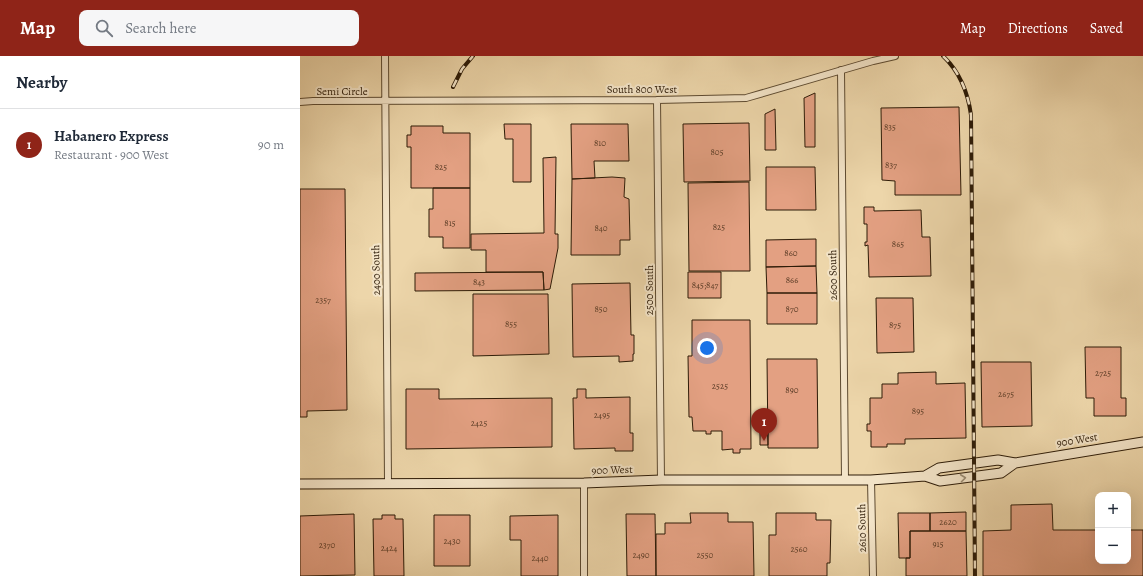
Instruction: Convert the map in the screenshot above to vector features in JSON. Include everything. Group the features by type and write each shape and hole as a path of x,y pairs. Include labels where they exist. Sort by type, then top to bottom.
{"main road":[{"name":"900 West","path":"925,476 938,468 998,460 1015,463 1143,442"},
{"name":"900 West","path":"300,484 584,483 661,480 871,480 925,476 940,481 1001,473 1015,463"}],"street":[{"name":"2400 South","path":"385,56 384,100 388,483"},
{"name":"South 800 West","path":"384,100 657,100 746,98 895,56"},
{"name":"2600 South","path":"841,70 845,479"},
{"name":"Semi Circle","path":"300,102 313,100 384,100"},
{"name":"2500 South","path":"657,100 661,480"},
{"name":"2610 South","path":"871,480 873,576"},
{"path":"584,483 584,576"}],"building":[{"path":"815,93 815,147 805,147 804,98"},
{"path":"959,107 961,195 895,195 895,181 882,180 881,108"},
{"path":"775,109 776,150 765,150 765,114"},
{"path":"749,123 750,181 684,182 683,124"},
{"path":"504,124 531,124 531,182 513,182 513,139 505,139"},
{"path":"571,124 628,124 629,161 594,161 595,178 572,179"},
{"path":"411,126 443,126 443,133 470,133 470,188 411,188 411,147 407,147 407,135 411,135"},
{"path":"556,157 555,234 558,234 558,248 550,289 544,290 543,272 486,272 486,250 471,250 471,234 544,233 543,158"},
{"path":"766,167 815,167 816,210 766,210"},
{"path":"612,177 625,178 624,197 629,199 630,240 620,240 620,255 571,255 572,179"},
{"path":"749,182 750,271 689,271 688,183"},
{"path":"433,188 470,188 470,248 443,248 443,237 429,237 429,209 433,209"},
{"path":"300,189 345,189 347,410 307,411 307,417 300,417"},
{"path":"864,207 874,207 874,211 921,210 922,237 930,237 931,276 869,277 868,245 865,246 865,242 867,242 867,224 864,224"},
{"path":"816,239 816,266 766,267 766,240"},
{"path":"816,266 817,293 767,293 766,267"},
{"path":"543,272 544,290 415,291 415,273"},
{"path":"688,272 721,272 721,298 688,298"},
{"path":"630,283 631,335 634,335 633,361 619,362 619,356 573,357 572,284"},
{"path":"767,293 817,293 817,324 767,324"},
{"path":"473,294 548,294 549,354 473,356"},
{"path":"876,298 913,298 914,352 877,353"},
{"path":"692,320 750,320 751,449 740,449 740,453 733,453 733,449 722,450 722,431 711,431 711,434 706,434 706,431 693,431 692,417 689,417 688,356 692,356"},
{"path":"1085,347 1121,347 1121,398 1126,398 1126,416 1094,416 1094,398 1086,398"},
{"path":"767,359 817,359 818,448 768,448"},
{"path":"981,362 1031,362 1032,426 982,427"},
{"path":"936,372 936,384 965,383 966,438 905,439 905,444 887,444 887,447 871,447 871,431 867,431 867,424 870,424 870,398 882,398 882,384 898,384 898,373"},
{"path":"406,389 439,389 439,399 552,398 552,447 406,449"},
{"path":"577,389 586,389 586,398 630,397 630,433 633,433 633,451 615,451 615,448 574,449 573,398 577,398"},
{"path":"760,421 768,421 768,445 760,445"},
{"path":"1052,504 1053,530 1095,530 1095,564 1131,564 1131,530 1143,530 1143,576 983,576 983,531 1011,530 1011,505"},
{"path":"966,512 966,531 930,531 930,513"},
{"path":"690,513 728,513 728,522 753,522 754,576 656,576 656,534 665,534 665,523 691,523"},
{"path":"776,513 816,513 816,520 831,520 830,563 827,563 827,576 769,576 769,535 776,535"},
{"path":"898,513 930,513 930,531 910,531 910,558 899,558"},
{"path":"354,514 355,575 300,576 300,516"},
{"path":"626,514 655,514 656,576 627,576"},
{"path":"382,515 395,515 395,519 403,519 404,576 374,576 373,519 382,519"},
{"path":"434,515 470,515 470,566 434,566"},
{"path":"558,515 558,576 521,576 521,540 510,540 510,516"},
{"path":"910,531 966,531 967,576 906,576 906,558 910,558"}],"railway":[{"path":"453,87 462,69 473,56"},
{"path":"943,56 959,76 968,99 971,115 975,576"}],"place":[{"name":"Habanero Express","path":"764,441"}]}
